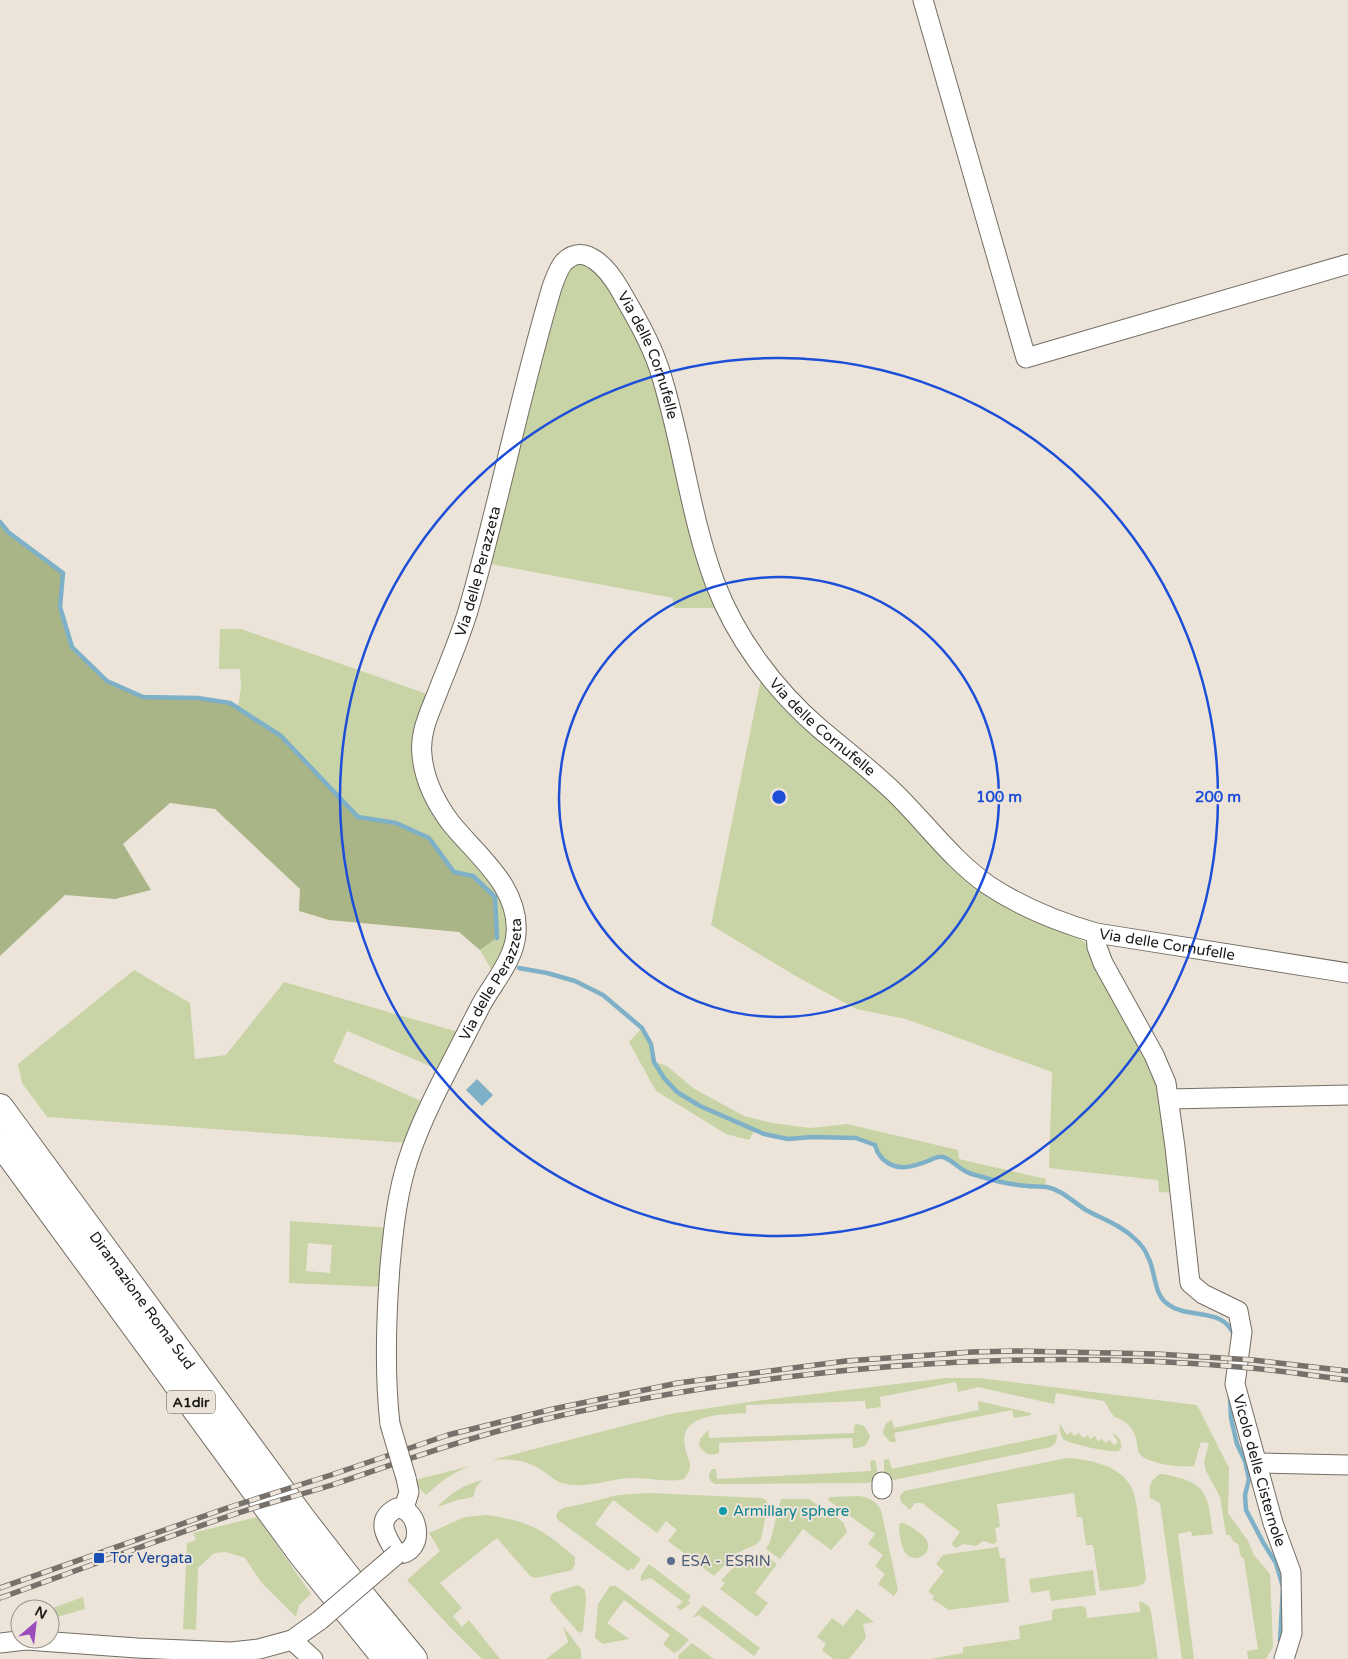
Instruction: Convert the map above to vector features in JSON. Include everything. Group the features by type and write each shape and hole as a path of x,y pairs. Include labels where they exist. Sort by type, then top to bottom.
{"highway":[{"name":"Diramazione Roma Sud","path":"0,1107 301,1517 414,1659"},
{"name":"Diramazione Roma Sud","path":"0,1142 302,1555 386,1659"}],"street":[{"path":"923,0 1026,358 1348,264"},
{"name":"Via delle Cornufelle","path":"549,296 557,274 564,262 573,256 583,255 596,260 606,268 646,338 658,367 697,524 716,583 740,633 773,680 818,727 881,780 979,878 1027,908 1096,933 1348,972"},
{"name":"Via delle Perazzeta","path":"404,1508 409,1492 390,1424 387,1366 387,1315 394,1222 402,1179 424,1118 482,1003 508,959 516,934 512,905 501,881 449,820 433,793 424,766 422,738 471,600 549,296"},
{"name":"Vicolo delle Cisternole","path":"1096,933 1097,947 1101,957 1161,1068 1169,1099 1190,1284 1203,1294 1238,1312 1242,1332 1235,1384 1273,1523 1291,1572 1292,1633 1284,1659"},
{"path":"1169,1099 1348,1095"},
{"path":"1257,1463 1348,1465"},
{"path":"0,1642 26,1640 137,1648 222,1652 249,1651 292,1640 320,1620 397,1554 404,1554 410,1551 417,1537 412,1516 404,1508 397,1508 391,1512 386,1516 384,1523 384,1530 397,1554"},
{"path":"292,1640 313,1659"}],"green space":[{"path":"581,262 604,276 638,327 719,608 674,608 673,598 491,564 495,538 565,274 572,264"},
{"path":"0,522 8,532 63,573 60,607 72,647 107,681 143,697 198,698 230,703 281,736 358,817 396,823 429,838 454,872 473,876 495,897 497,938 480,950 459,932 329,920 299,911 300,889 215,809 170,803 123,844 151,890 115,899 65,895 0,956"},
{"path":"220,629 241,629 430,695 412,740 412,751 420,776 504,897 511,941 494,974 480,950 497,938 473,876 454,872 429,838 396,823 358,817 281,736 238,708 241,688 240,669 219,669"},
{"path":"762,674 849,757 948,862 1088,944 1161,1075 1176,1193 1159,1192 1158,1180 1049,1168 1052,1072 906,1019 856,1009 794,975 711,925"},
{"path":"134,970 190,1003 195,1059 226,1055 284,982 462,1033 442,1071 347,1031 333,1062 426,1103 407,1143 47,1117 22,1083 18,1064"},
{"path":"642,1028 651,1044 655,1062 667,1066 693,1088 744,1116 772,1123 810,1128 847,1124 958,1150 959,1159 1046,1179 1045,1186 1025,1186 994,1182 974,1176 943,1157 936,1157 914,1166 898,1167 883,1160 875,1145 856,1138 812,1137 788,1139 755,1130 749,1140 726,1134 656,1091 629,1042"},
{"path":"290,1221 391,1228 384,1287 289,1283","holes":["308,1243 332,1245 330,1273 306,1271"]},
{"path":"946,1378 979,1378 1197,1405 1229,1468 1228,1513 1248,1541 1254,1555 1270,1574 1273,1647 1266,1659 1248,1659 1247,1651 1258,1649 1244,1559 1241,1557 1238,1544 1233,1541 1230,1535 1226,1535 1220,1497 1206,1471 1204,1462 1209,1443 1201,1442 1194,1466 1173,1466 1149,1460 1139,1453 1135,1434 1131,1427 1114,1417 1104,1401 1056,1393 1054,1404 978,1387 958,1392 956,1382 880,1397 881,1407 866,1409 865,1401 746,1405 746,1413 716,1415 696,1421 689,1427 685,1436 685,1447 690,1467 684,1479 678,1480 634,1478 571,1485 557,1481 537,1467 525,1462 492,1460 670,1414 756,1401"},
{"path":"978,1401 1031,1413 1031,1415 1014,1418 1012,1410 894,1433 896,1442 890,1442 883,1434 885,1425 892,1420 894,1428 979,1410"},
{"path":"1060,1424 1067,1435 1071,1432 1074,1436 1079,1433 1083,1438 1088,1435 1090,1439 1095,1436 1098,1441 1102,1439 1105,1443 1110,1440 1114,1445 1118,1442 1112,1433 1120,1439 1121,1449 1118,1451 1107,1451 1067,1441 1061,1436"},
{"path":"854,1425 864,1426 870,1436 866,1444 859,1448 853,1448 852,1438 719,1443 719,1453 713,1455 705,1452 699,1445 700,1439 708,1430 709,1438 854,1433"},
{"path":"1057,1434 1055,1443 1047,1448 894,1480 887,1478 884,1473 884,1460 889,1459 892,1469"},
{"path":"1067,1458 1104,1465 1120,1474 1131,1487 1136,1506 1146,1579 1139,1586 1100,1591 1093,1545 1086,1545 1082,1517 1077,1517 1074,1493 997,1504 1000,1527 995,1528 997,1542 993,1544 983,1541 976,1546 963,1544 956,1548 952,1543 960,1532 922,1503 915,1503 910,1510 901,1502 900,1496 904,1491"},
{"path":"875,1460 876,1477 867,1483 715,1484 709,1477 712,1469 716,1469 717,1479 871,1471 870,1461"},
{"path":"470,1466 447,1478 426,1495 416,1485 415,1480"},
{"path":"1160,1474 1166,1474 1192,1483 1204,1494 1209,1508 1213,1534 1192,1536 1191,1531 1178,1534 1194,1659 1182,1659 1160,1503 1150,1498 1150,1484"},
{"path":"482,1480 476,1487 473,1497 437,1507 458,1490"},
{"path":"648,1493 762,1498 766,1500 768,1505 761,1539 757,1544 735,1554 714,1576 668,1541 677,1530 666,1521 657,1533 613,1500 595,1524 641,1559 633,1570 631,1568 628,1571 558,1520 556,1516 563,1508 618,1495"},
{"path":"860,1496 872,1500 881,1510 898,1590 894,1596 878,1584 885,1574 875,1566 883,1555 868,1544 875,1534 828,1500 830,1497"},
{"path":"781,1499 809,1499 843,1522 847,1532 831,1550 803,1529 780,1559 766,1549 770,1542"},
{"path":"487,1515 511,1519 533,1527 551,1537 575,1557 575,1564 572,1570 536,1578 530,1576 497,1538 440,1583 462,1608 453,1616 462,1627 469,1620 500,1659 482,1659 407,1580 440,1551 429,1533 465,1517"},
{"path":"257,1517 311,1594 299,1605 296,1617 261,1582 245,1558 226,1552 214,1553 198,1568 196,1630 183,1629 187,1543 196,1540 193,1533"},
{"path":"900,1523 911,1527 927,1540 928,1547 922,1556 910,1557 905,1552 901,1542"},
{"path":"998,1547 1000,1558 1005,1558 1009,1602 949,1610 932,1599 934,1596 929,1590 944,1571 936,1564 943,1555"},
{"path":"762,1553 777,1564 755,1593 768,1603 757,1617 720,1589 725,1583 721,1581 730,1571 744,1561"},
{"path":"649,1564 691,1596 688,1601 691,1603 681,1610 676,1607 683,1602 651,1578 641,1581 641,1575"},
{"path":"1093,1570 1096,1595 1051,1601 1049,1590 1031,1593 1029,1579"},
{"path":"578,1585 585,1590 586,1599 583,1631 579,1633 551,1601 550,1597 553,1593"},
{"path":"610,1586 616,1586 689,1640 674,1653 663,1644 670,1635 624,1600 607,1623 629,1639 603,1644 595,1638 598,1604"},
{"path":"83,1597 85,1609 60,1616 60,1605"},
{"path":"1139,1601 1147,1605 1151,1612 1158,1659 930,1659 963,1653 963,1647 1020,1639 1019,1626 1052,1620 1054,1609 1083,1606 1086,1608 1087,1618 1140,1612"},
{"path":"703,1605 760,1648 754,1656 699,1615 692,1618"},
{"path":"857,1609 874,1622 863,1624 866,1638 849,1659 833,1659 822,1650 826,1644 817,1637 832,1618 843,1626"},
{"path":"563,1626 581,1650 581,1659 546,1659 568,1642"},
{"path":"692,1643 714,1659 678,1659 678,1656"}],"water":[{"path":"477,1079 493,1095 482,1106 466,1090"}],"waterway":[{"path":"0,522 8,532 63,573 60,607 72,647 107,681 143,697 198,698 230,703 281,736 358,817 396,823 429,838 454,872 473,876 495,897 497,938"},
{"path":"519,968 575,981 603,995 642,1028 651,1044 654,1062 664,1078 677,1092 700,1106 764,1134 788,1139 812,1137 856,1138 875,1145 883,1160 898,1167 913,1166 937,1157 943,1157 974,1175 1009,1184 1047,1187 1058,1191 1086,1210 1124,1230 1139,1243 1151,1263 1157,1289 1164,1301 1177,1309 1214,1317 1223,1321 1234,1336"},
{"path":"1230,1397 1231,1418 1237,1444 1245,1461 1249,1479 1245,1495 1246,1510 1276,1563 1283,1587 1280,1641"}],"railway":[{"path":"0,1588 227,1508 448,1435 553,1409 678,1383 846,1361 972,1352 1017,1351 1157,1354 1253,1360 1348,1371"},
{"path":"0,1598 255,1507 335,1484 474,1438 587,1410 686,1391 753,1381 845,1371 961,1362 1019,1360 1135,1361 1193,1364 1263,1369 1348,1380"}],"place":[{"name":"Armillary sphere","path":"723,1511"},
{"name":"Tor Vergata","path":"99,1558"},
{"name":"ESA - ESRIN","path":"671,1561"}]}
